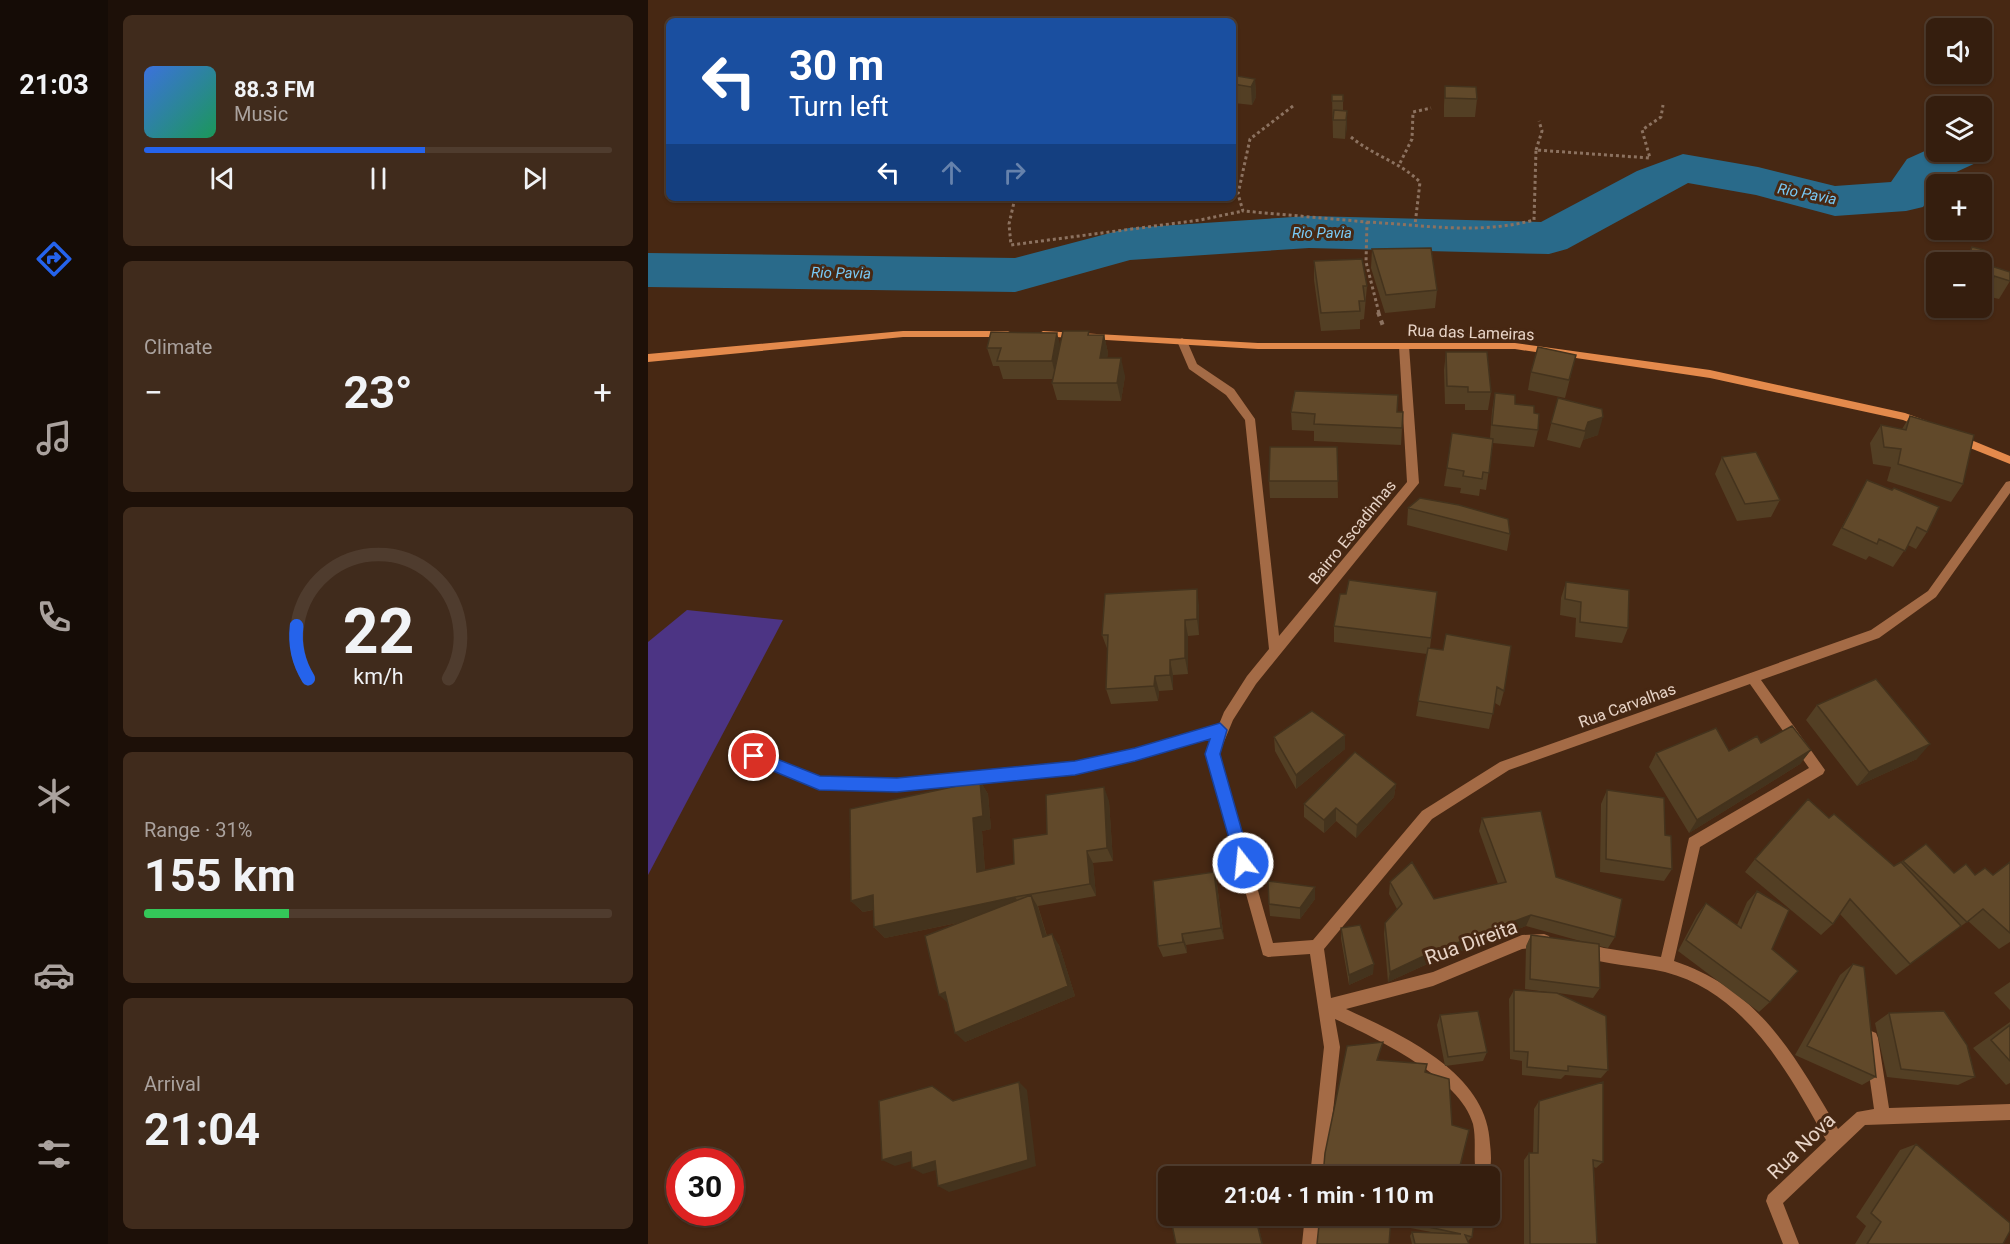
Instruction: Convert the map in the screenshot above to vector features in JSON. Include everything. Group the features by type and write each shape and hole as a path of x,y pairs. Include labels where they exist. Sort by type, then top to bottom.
{"street":[{"path":"648,358 917,334 1024,334"},
{"name":"Rua das Lameiras","path":"1036,334 1182,340 1258,346 1515,346 1710,374 1905,417 1937,430"},
{"path":"1182,340 1193,366 1230,392 1250,419 1275,651"},
{"name":"Bairro Escadinhas","path":"1220,730 1275,651 1413,483 1401,346"},
{"path":"1948,434 2010,460"},
{"name":"Rua Carvalhas","path":"1316,947 1427,815 1504,766 1875,634 1932,594 2010,485"},
{"path":"1666,965 1694,843 1818,770 1753,678"},
{"path":"754,756 819,783 897,785 1075,768 1135,755 1220,730"},
{"path":"1220,730 1213,754 1268,950 1316,947 1332,1047 1319,1166"},
{"name":"Rua Direita","path":"1325,1007 1433,979 1522,942 1560,942 1605,957 1666,965 1709,982 1753,1016 1789,1061 1836,1142"},
{"path":"1325,1007 1383,1034 1434,1067 1464,1093 1479,1119 1483,1166"},
{"path":"1870,1028 1883,1117"},
{"name":"Rua Nova","path":"1791,1244 1774,1202 1862,1117 2010,1112"},
{"path":"1310,1244 1312,1226"}],"path":[{"path":"1536,150 1550,149 1650,158 1642,130 1661,117 1663,105"},
{"path":"1243,211 1239,207 1238,189 1246,163 1248,142 1252,136 1293,106"},
{"path":"1400,163 1412,144 1415,118 1413,112 1431,108"},
{"path":"1014,201 1009,224 1011,245 1200,220 1243,211 1367,223 1489,230 1516,226 1534,220 1536,150 1537,140 1542,132 1539,121"},
{"path":"1352,137 1363,148 1400,163 1419,182 1415,225"},
{"path":"1367,223 1364,246 1373,296 1383,326 1401,346"}],"shaded area":[{"path":"687,610 783,620 648,875 648,642"}],"building":[{"path":"1237,76 1255,79 1251,87 1236,84"},
{"path":"1445,86 1476,87 1477,99 1445,98"},
{"path":"1332,95 1343,95 1343,101 1332,101"},
{"path":"1334,110 1347,111 1346,120 1333,120"},
{"path":"1972,247 1984,250 1983,252 1970,252"},
{"path":"1431,248 1437,290 1386,295 1372,249"},
{"path":"1362,259 1367,286 1363,286 1365,301 1359,301 1360,311 1321,313 1314,261"},
{"path":"1992,266 2010,272 2010,281 1994,276 1992,283"},
{"path":"1063,331 1089,331 1088,335 1104,335 1100,358 1121,358 1117,383 1052,383"},
{"path":"991,332 1057,333 1052,361 997,361 1001,348 987,348"},
{"path":"1538,347 1576,355 1569,380 1531,372"},
{"path":"1446,352 1487,352 1491,392 1468,392 1468,387 1447,386"},
{"path":"1295,391 1398,395 1397,412 1403,412 1402,428 1314,424 1315,414 1291,412"},
{"path":"1495,393 1515,395 1515,404 1534,406 1534,413 1539,414 1538,430 1492,425"},
{"path":"1558,398 1602,409 1603,417 1588,422 1585,431 1551,423"},
{"path":"1910,416 1974,435 1963,484 1898,464 1901,449 1884,447 1881,425 1906,430"},
{"path":"1452,433 1493,439 1489,473 1483,472 1482,479 1463,476 1464,471 1447,468"},
{"path":"1270,447 1337,447 1338,481 1269,481"},
{"path":"1756,452 1780,500 1745,504 1722,457"},
{"path":"1867,480 1892,490 1894,488 1939,507 1927,532 1917,527 1905,551 1879,539 1877,544 1842,528"},
{"path":"1420,498 1459,505 1508,519 1510,534 1408,508"},
{"path":"1349,580 1437,592 1431,638 1334,626 1340,594 1346,594"},
{"path":"1566,582 1629,590 1628,628 1580,622 1581,602 1565,599"},
{"path":"1197,589 1197,619 1185,620 1185,658 1170,660 1170,675 1155,676 1154,686 1106,689 1108,635 1102,635 1105,594"},
{"path":"1446,634 1511,646 1504,691 1497,687 1493,714 1418,701 1428,648 1443,650"},
{"path":"1876,679 1930,744 1869,772 1817,705"},
{"path":"1312,711 1345,735 1296,775 1274,737"},
{"path":"1792,726 1811,750 1697,820 1656,753 1716,728 1729,751 1757,736 1761,743"},
{"path":"1355,752 1396,784 1357,825 1336,808 1324,820 1304,804"},
{"path":"980,781 983,816 973,818 977,872 1014,864 1013,839 1047,834 1046,795 1104,787 1107,848 1087,851 1090,884 1015,897 874,927 873,895 851,901 850,809"},
{"path":"1607,790 1664,798 1665,835 1671,836 1672,869 1606,859"},
{"path":"1808,799 1829,818 1834,814 1894,866 1901,862 1961,926 1910,964 1850,899 1833,924 1755,859"},
{"path":"1541,811 1556,877 1622,899 1615,937 1531,915 1428,954 1390,972 1385,923 1402,904 1390,882 1412,862 1434,899 1506,882 1482,818"},
{"path":"1926,844 1954,873 1966,864 1975,875 1985,868 1993,875 2010,862 2010,933 1983,909 1967,922 1903,861"},
{"path":"1214,872 1221,928 1182,934 1183,942 1158,946 1153,881"},
{"path":"1268,881 1315,887 1300,908 1269,904"},
{"path":"1757,891 1789,910 1772,949 1798,971 1770,1002 1686,940 1706,903 1741,928"},
{"path":"1031,895 1043,937 1052,934 1068,986 955,1033 945,992 939,995 925,936"},
{"path":"1360,925 1374,964 1349,975 1341,928"},
{"path":"1531,935 1599,944 1600,988 1530,979"},
{"path":"1853,964 1864,967 1876,1077 1807,1046"},
{"path":"1514,990 1557,993 1606,1016 1608,1070 1568,1066 1568,1071 1527,1067 1528,1052 1514,1051"},
{"path":"1478,1011 1487,1052 1448,1057 1440,1015"},
{"path":"1944,1011 1967,1045 1975,1077 1901,1069 1889,1013"},
{"path":"2010,1025 2010,1061 1991,1040"},
{"path":"1383,1042 1377,1060 1427,1064 1425,1072 1449,1079 1452,1125 1469,1130 1460,1166 1324,1166 1347,1046"},
{"path":"1019,1082 1028,1160 938,1186 935,1161 912,1168 911,1152 882,1160 879,1101 932,1086 953,1101"},
{"path":"1603,1082 1603,1162 1593,1160 1597,1244 1530,1244 1529,1153 1538,1153 1539,1101"},
{"path":"1916,1144 2010,1223 2010,1231 2003,1244 1867,1244 1881,1222 1871,1213"},
{"path":"1172,1226 1258,1226 1262,1244 1176,1244"},
{"path":"1319,1226 1390,1226 1389,1244 1317,1244"},
{"path":"1424,1226 1474,1226 1472,1237 1465,1235 1469,1244 1415,1244 1412,1232 1461,1234"}],"waterway":[{"name":"Rio Pavia","path":"648,270 864,271 1015,275 1129,244 1309,232 1549,238 1654,181 1683,168 1758,181 1835,201 1906,196 1924,169 1940,162"}],"route":[{"path":"754,756 819,783 897,785 1075,768 1135,755 1220,730 1213,754 1243,863"}]}
